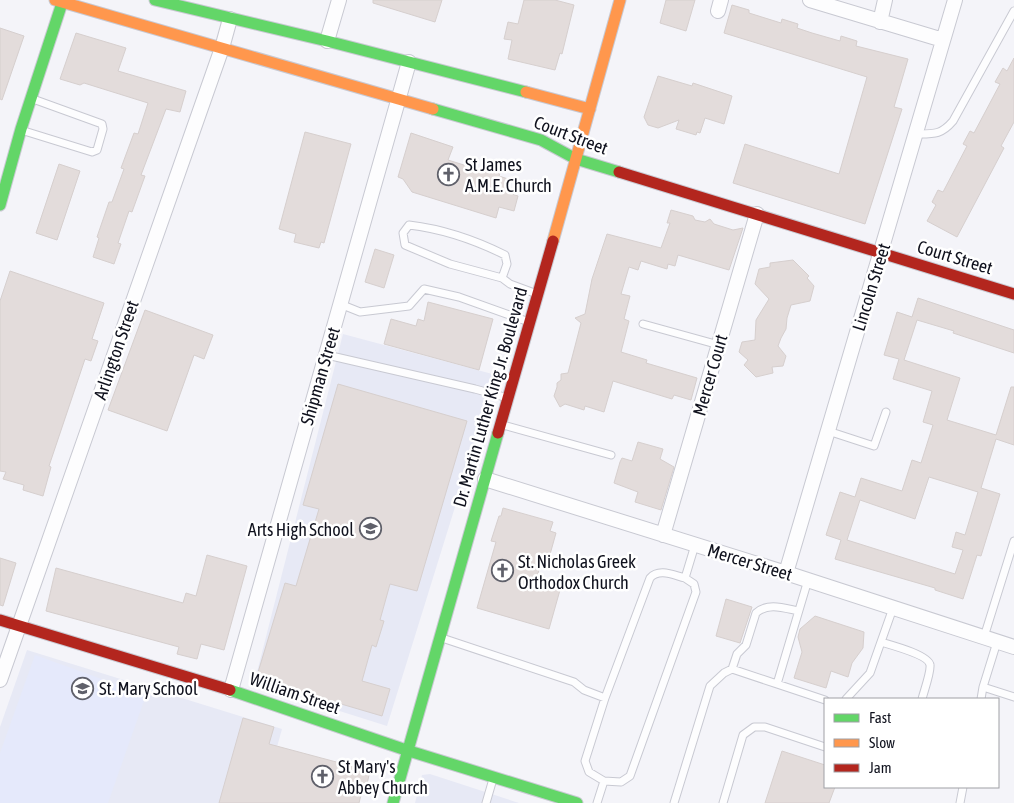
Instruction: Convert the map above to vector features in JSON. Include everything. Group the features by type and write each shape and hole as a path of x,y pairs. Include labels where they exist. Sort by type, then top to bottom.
{"street":[{"name":"Court Street","path":"155,0 175,3 230,19 327,41 590,109"},
{"path":"327,41 339,0"},
{"name":"Dr. Martin Luther King Jr. Boulevard","path":"393,803 406,750 530,323 620,0"},
{"path":"810,0 943,40"},
{"path":"880,22 885,0"},
{"name":"Lincoln Street","path":"786,573 882,253 955,0"},
{"name":"Court Street","path":"60,1 541,140 576,159 1014,294"},
{"path":"1,201 60,1"},
{"name":"Arlington Street","path":"0,680 222,48 230,19"},
{"name":"Shipman Street","path":"232,690 398,98 410,62"},
{"name":"Mercer Court","path":"663,535 757,214"},
{"name":"Mercer Street","path":"485,479 786,573 1014,647"},
{"name":"William Street","path":"0,620 232,690 406,750 577,803"}],"lane":[{"path":"916,134 936,134 945,130 953,121 1014,11"},
{"path":"21,130 92,152 97,150 103,129 102,124 31,98"},
{"path":"502,278 507,264 505,255 486,246 433,228 410,225 403,232 405,246 424,255 502,278 510,284 537,294"},
{"path":"340,304 360,312 409,306 424,289 459,297 530,323"},
{"path":"644,324 719,345"},
{"path":"327,355 508,398"},
{"path":"828,431 874,446 886,412"},
{"path":"500,424 611,455"},
{"path":"981,698 990,640 1014,541"},
{"path":"685,578 695,545"},
{"path":"660,572 685,578 694,584 696,592 630,776 621,782 604,781 589,772 585,761 605,698 652,575 660,572"},
{"path":"777,684 808,580"},
{"path":"732,670 737,654 746,645 756,613 759,610 775,606 798,611"},
{"path":"847,698 870,673 893,608"},
{"path":"440,638 574,682 584,690 605,698"},
{"path":"881,642 923,656 928,661 930,667 922,698"},
{"path":"674,803 710,686 724,673 732,670 824,700"},
{"path":"984,687 1014,697"},
{"path":"723,803 743,736 754,727 765,727 824,747"},
{"path":"486,803 493,776"},
{"path":"597,803 604,781"},
{"path":"960,803 963,788"}],"shaded area":[{"name":"Arts High School","path":"343,334 496,375 387,726 254,684"},
{"name":"St. Mary School","path":"27,650 282,729 264,794 309,803 0,803 0,727"},
{"path":"35,655 146,695 108,803 0,803 0,753"},
{"path":"430,774 519,803 415,803 422,775"}],"building":[{"path":"373,0 442,0 435,22 373,3"},
{"path":"524,0 555,0 574,5 562,54 560,53 555,70 508,59 512,40 504,39 508,22 518,24"},
{"path":"666,0 695,0 686,31 660,23"},
{"path":"732,5 749,10 749,13 781,23 782,19 798,24 797,28 812,33 840,41 841,36 857,41 856,46 908,59 894,107 902,109 865,224 733,183 745,144 839,174 867,77 724,33"},
{"path":"0,28 24,36 2,100 0,99"},
{"path":"76,33 126,48 118,71 186,91 180,112 166,109 141,175 145,176 132,212 129,211 118,243 121,244 114,264 93,257 99,238 97,237 109,202 112,202 124,169 121,168 134,133 138,134 148,103 84,83 80,85 60,79"},
{"path":"1014,58 1014,122 1001,146 1004,148 957,237 927,221 936,205 932,202 938,190 943,192 967,146 963,144 970,131 974,133 1000,84 995,82 1003,68 1007,71"},
{"path":"658,76 692,86 693,83 732,96 724,124 705,118 700,133 697,132 696,135 676,129 679,120 658,128 648,125 644,117"},
{"path":"305,132 351,144 324,243 321,242 319,248 294,242 296,234 279,229"},
{"name":"St James A.M.E. Church","path":"411,133 453,147 448,160 486,172 489,165 501,169 499,176 508,179 504,191 518,196 514,211 499,207 496,218 412,192 403,179 398,177"},
{"path":"59,164 80,171 57,240 36,233"},
{"path":"671,210 693,216 695,220 705,222 710,219 714,224 733,230 743,228 729,270 678,255 675,266 668,264 667,269 641,261 638,270 629,267 621,294 630,296 624,319 629,321 621,352 647,360 646,363 697,378 691,400 674,395 672,399 613,381 604,412 585,406 584,410 565,404 560,407 554,396 557,383 561,380 561,374 568,373 581,323 575,318 585,314 592,279 607,234 661,248 670,223 667,223"},
{"path":"375,249 394,255 384,288 365,282"},
{"path":"793,260 809,276 807,278 814,286 810,301 791,305 786,329 778,346 786,356 783,366 772,367 773,373 756,377 744,365 748,360 739,352 742,342 755,340 756,320 769,299 755,284 759,269 770,267 770,263"},
{"path":"10,271 104,303 92,339 98,341 91,361 85,359 49,466 51,467 43,496 23,490 24,485 3,479 6,472 0,471 0,301"},
{"path":"918,298 1014,330 1014,353 953,333 954,331 917,320 904,360 960,378 947,420 996,435 1011,387 1014,387 1014,445 996,439 981,488 1000,494 981,556 977,555 963,599 935,590 935,588 835,559 841,540 826,535 840,492 855,497 861,478 902,491 912,460 921,463 933,425 923,422 932,391 893,379 899,359 884,355 897,312 912,317","holes":["929,477 978,492 965,535 956,532 952,547 963,550 955,574 847,540 860,500 915,519"]},
{"path":"428,302 493,319 479,370 384,344 391,319 416,326 418,319 424,321"},
{"path":"145,310 213,335 204,359 194,355 167,431 108,410"},
{"name":"Arts High School","path":"338,384 467,421 417,591 390,584 380,620 384,621 376,647 372,645 362,681 390,689 382,716 256,679 285,583 296,586 319,509 303,505"},
{"path":"638,442 663,449 660,459 674,467 661,510 635,502 638,492 614,483 622,458 632,461"},
{"name":"St. Nicholas Greek Orthodox Church","path":"503,508 553,522 550,531 556,533 549,558 543,557 535,583 560,590 549,629 477,608 496,542 491,541"},
{"path":"207,555 247,566 224,650 201,644 197,659 177,654 179,647 46,611 56,568 183,603 186,593 196,596"},
{"path":"0,558 16,563 3,606 0,605"},
{"path":"726,599 752,607 740,643 716,636"},
{"path":"815,616 864,632 863,648 852,663 848,677 831,671 826,688 794,678 802,652 798,637 800,629"},
{"path":"243,718 274,727 269,744 370,771 367,784 364,783 359,803 219,803"},
{"path":"782,751 824,765 824,788 835,788 829,803 765,803"}],"traffic: fast":[{"path":"0,205 21,129 63,0"},
{"path":"155,0 327,41 526,92"},
{"path":"433,109 541,140 576,159 619,172"},
{"path":"393,803 498,433"},
{"path":"230,690 406,750 577,803"}],"traffic: slow":[{"path":"55,0 433,109"},
{"path":"553,241 620,0"},
{"path":"526,92 590,109"}],"traffic: jam":[{"path":"619,172 1014,294"},
{"path":"498,433 553,241"},
{"path":"0,620 230,690"}],"place":[{"name":"St James A.M.E. Church","path":"449,174"},
{"name":"Arts High School","path":"370,529"},
{"name":"St. Nicholas Greek Orthodox Church","path":"502,571"},
{"name":"St. Mary School","path":"83,688"},
{"name":"St Mary's Abbey Church","path":"322,776"}]}
